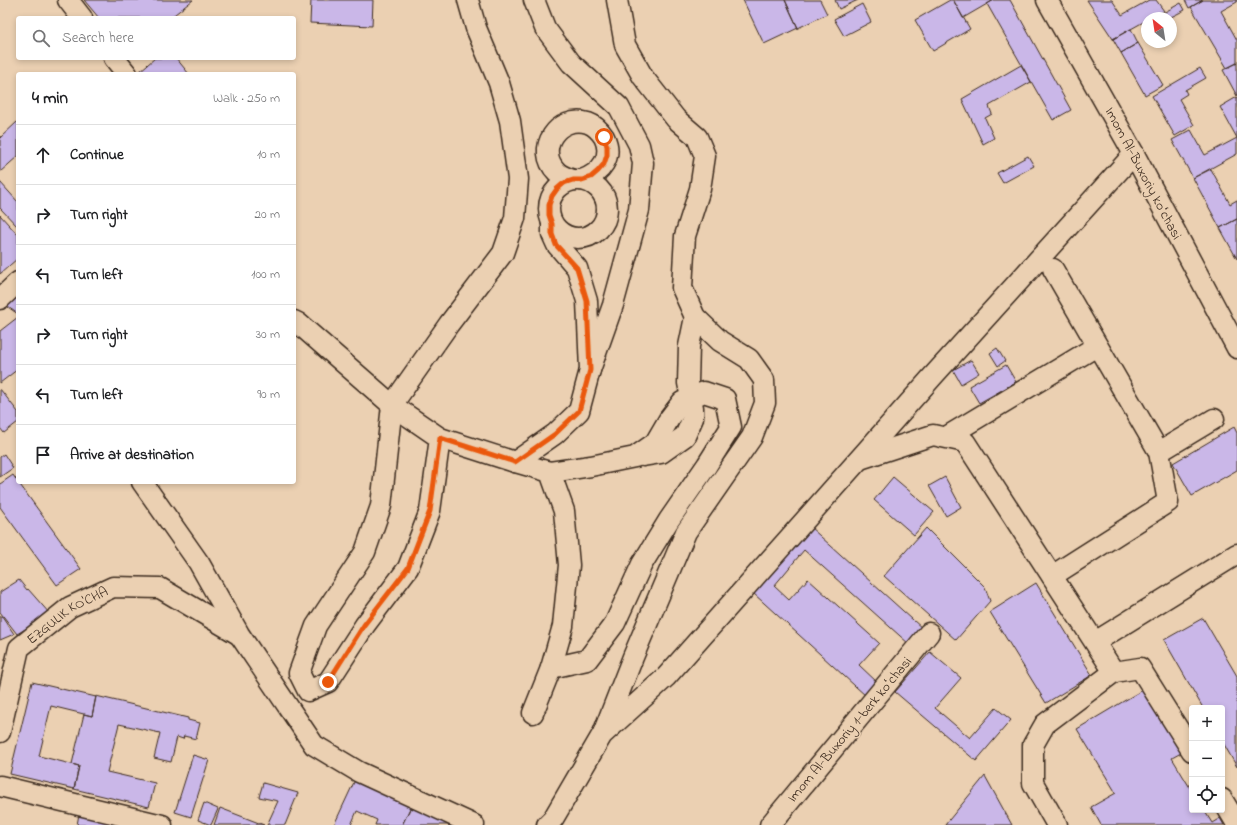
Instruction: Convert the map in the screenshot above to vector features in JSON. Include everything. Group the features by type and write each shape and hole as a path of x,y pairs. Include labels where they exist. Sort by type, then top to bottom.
{"street":[{"path":"68,0 80,16"},
{"path":"440,438 430,511 408,568 364,625 328,682 308,691 299,673 316,626 365,552 381,506 392,405 448,324 503,254 515,218 518,179 510,122 499,82 476,28 468,0"},
{"path":"515,462 555,434 579,411 590,370 613,305 639,210 643,163 640,145 619,107 571,63 545,28 534,0"},
{"path":"547,825 553,819 602,735 686,532 752,437 766,403 764,380 749,359 720,341 695,316 682,288 685,236 700,189 705,156 697,137 676,119 643,77 624,45 617,0"},
{"name":"Imom Al-Buxoriy koʻchasi","path":"1047,0 1134,154 1237,348"},
{"path":"116,60 125,72"},
{"path":"602,735 666,676 1134,154"},
{"path":"552,224 558,231 566,236 584,238 593,235 600,230 608,213 608,204 604,195 599,188 591,182 578,180 564,183 557,189 552,196 549,205 552,234 556,245 577,268 587,301 590,370"},
{"path":"1052,576 1168,502 1159,452 1053,269"},
{"path":"0,299 16,284"},
{"path":"296,322 392,405 440,438 550,472 661,453 685,436 693,418 693,408 688,383 689,346 695,316"},
{"path":"946,438 1097,346"},
{"path":"551,668 587,660 615,623 642,564 669,520 731,427 724,399 704,392 691,398"},
{"path":"1159,452 1214,419"},
{"path":"860,459 933,435 965,442 1114,672"},
{"path":"533,713 551,668 563,626 569,565 564,511 550,472"},
{"path":"143,484 199,563 239,634 314,745 359,772 474,825"},
{"path":"1095,642 1237,554"},
{"name":"EZGULIK KO'CHA","path":"0,732 19,648 70,607 113,587 160,588 239,634"},
{"name":"Imom Al-Buxoriy 1-berk koʻchasi","path":"770,825 929,633"},
{"path":"1057,825 1033,783 1034,746 1045,724 1114,672 1140,668 1189,746"},
{"path":"0,786 162,825"},
{"path":"1225,804 1237,824"}],"building":[{"path":"84,0 193,0 173,16 97,16"},
{"path":"311,0 373,0 372,26 310,23"},
{"path":"743,0 785,0 798,28 764,44"},
{"path":"785,0 820,0 827,14 798,28"},
{"path":"835,0 858,0 839,9"},
{"path":"950,0 953,0 970,29 933,51 915,20"},
{"path":"994,0 963,18 954,1"},
{"path":"994,0 1010,0 1071,110 1053,120 987,4"},
{"path":"1087,0 1112,0 1122,15 1149,0 1156,0 1164,11 1141,12 1141,23 1113,39"},
{"path":"1185,0 1203,0 1189,8"},
{"path":"1203,0 1237,0 1237,2 1221,11 1237,40 1237,63 1227,68 1191,7"},
{"path":"1181,3 1185,10 1177,14 1177,12 1165,12"},
{"path":"862,4 871,22 844,36 834,19"},
{"path":"1131,29 1138,43 1121,53 1113,39"},
{"path":"1138,43 1163,85 1145,95 1121,53"},
{"path":"153,60 178,60 187,72 141,72"},
{"path":"1237,63 1237,96 1223,70"},
{"path":"1021,65 1031,82 989,106 992,114 985,118 994,138 983,144 962,99"},
{"path":"1200,68 1206,78 1185,90 1187,94 1179,99 1194,125 1175,136 1152,96"},
{"path":"1237,97 1237,138 1220,107"},
{"path":"16,123 16,158 0,172 0,138"},
{"path":"1191,130 1205,155 1237,138 1237,154 1193,178 1172,140"},
{"path":"1028,156 1034,166 1003,183 997,173"},
{"path":"1211,169 1230,204 1237,200 1237,219 1220,228 1193,178"},
{"path":"0,182 16,200 16,225 0,208"},
{"path":"0,215 16,233 16,260 0,274"},
{"path":"1237,219 1237,259 1220,228"},
{"path":"16,295 16,313 5,305"},
{"path":"16,319 16,371 0,383 0,331"},
{"path":"997,348 1005,361 998,366 990,353"},
{"path":"971,360 979,373 961,384 953,370"},
{"path":"1006,365 1016,382 979,403 969,386"},
{"path":"0,389 16,409 16,424 4,433 0,428"},
{"path":"1234,427 1237,433 1237,470 1192,496 1173,463"},
{"path":"4,454 13,468 0,477 0,457"},
{"path":"13,475 16,479 16,484 20,484 81,569 57,585 0,507 0,484"},
{"path":"893,477 934,512 914,535 874,500"},
{"path":"945,477 961,507 946,516 929,486"},
{"path":"810,527 923,629 909,644 804,550 774,586 789,600 808,579 879,643 859,665 878,683 866,696 753,593"},
{"path":"926,528 985,587 990,601 956,640 884,576"},
{"path":"19,580 50,614 17,634 0,612 0,592"},
{"path":"1036,583 1092,675 1046,703 990,612"},
{"path":"2,616 14,634 0,640 0,617"},
{"path":"1203,618 1237,676 1237,767 1225,746 1225,705 1201,705 1164,640"},
{"path":"930,652 961,678 935,708 970,738 996,708 1011,720 976,761 895,692"},
{"path":"32,682 96,697 92,716 51,706 39,756 79,766 74,789 10,774"},
{"path":"1144,689 1181,753 1172,758 1189,786 1189,813 1206,813 1212,823 1220,818 1224,825 1101,825 1091,807 1116,793 1077,729"},
{"path":"96,696 188,718 188,720 200,723 196,739 184,736 183,739 177,737 171,762 154,758 160,733 119,724 107,772 155,783 149,807 74,789 79,766 72,764 84,714 92,716"},
{"path":"193,755 209,760 191,817 175,812"},
{"path":"985,776 1012,825 945,825"},
{"path":"355,780 411,806 402,825 375,825 377,820 357,811 351,825 334,825"},
{"path":"263,783 298,793 285,825 267,825 278,801 259,797"},
{"path":"204,803 218,809 211,825 198,820"},
{"path":"413,803 459,825 402,825"},
{"path":"220,808 264,825 214,825"},
{"path":"79,814 139,825 77,825"}],"route":[{"path":"328,682 364,625 408,568 430,511 440,438 515,462 555,434 579,411 590,370 587,301 577,268 556,245 552,234 549,205 552,196 564,183 591,177 604,164 607,155 607,146 604,137"}]}
